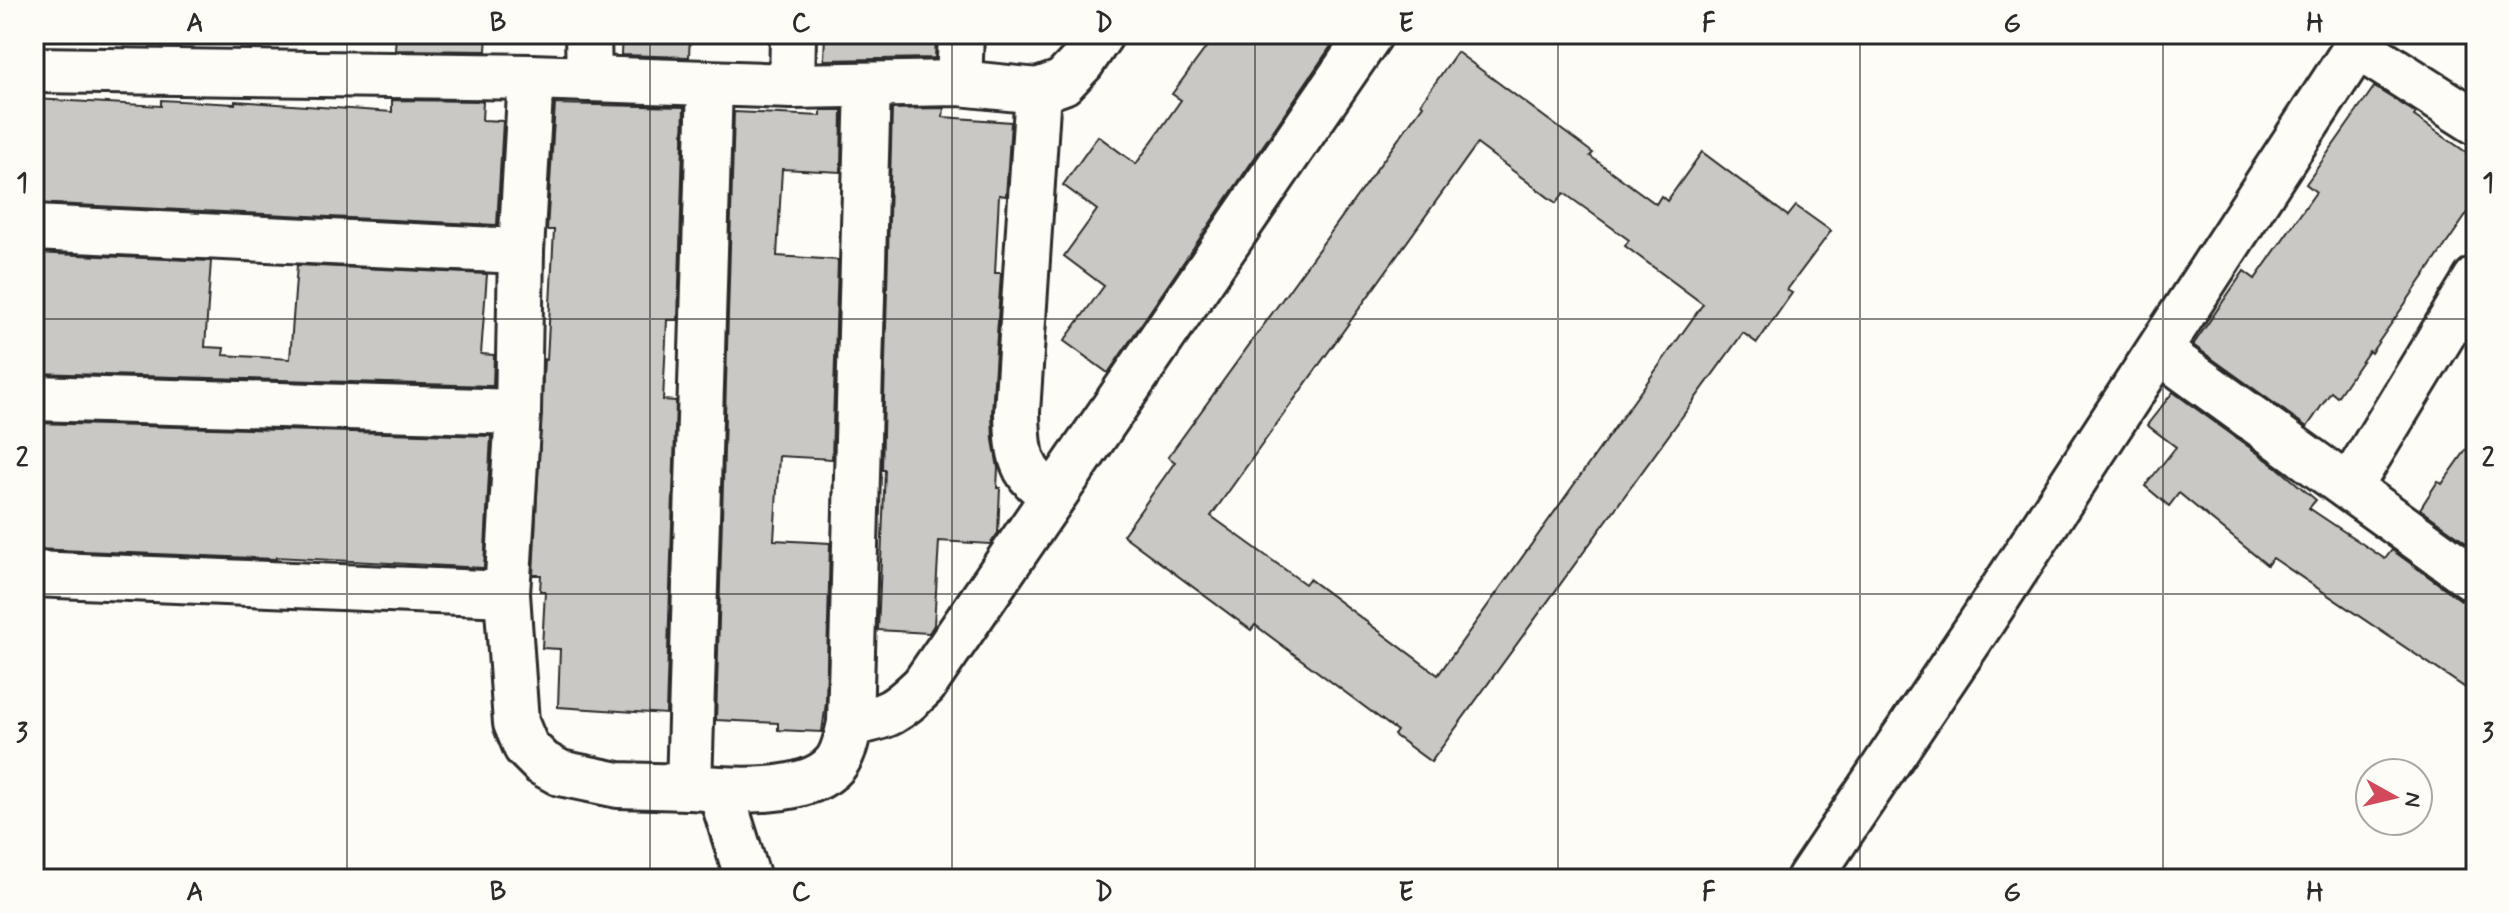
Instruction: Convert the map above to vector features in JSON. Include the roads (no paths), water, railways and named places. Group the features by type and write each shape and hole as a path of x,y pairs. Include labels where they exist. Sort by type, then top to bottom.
{"street":[{"path":"588,34 589,79"},
{"path":"792,86 793,34"},
{"path":"959,83 961,34"},
{"path":"34,70 98,53 531,77 792,86 959,83 1038,91 1063,82 1082,62 1101,34"},
{"path":"850,723 879,719 900,708 924,685 1370,34"},
{"path":"1809,879 2361,41 2476,122"},
{"path":"531,77 521,251 518,412 507,594 516,723 526,747 542,763 560,773 618,785 755,791 796,784 817,777 834,765 845,744 850,723 868,85"},
{"path":"710,84 704,789 748,879"},
{"path":"1038,91 1017,412 1018,447 1026,470 1038,487 1055,493"},
{"path":"34,228 521,251"},
{"path":"2349,488 2476,279"},
{"path":"2159,351 2476,580"},
{"path":"34,398 518,412"},
{"path":"34,574 507,594"}]}
